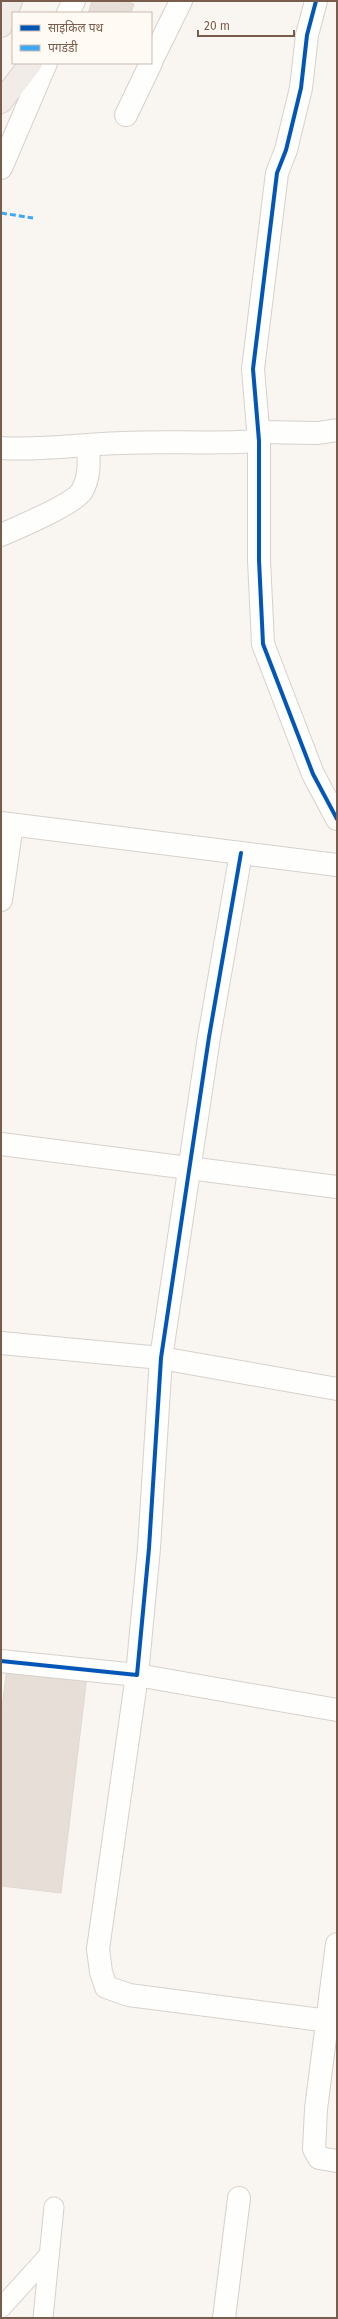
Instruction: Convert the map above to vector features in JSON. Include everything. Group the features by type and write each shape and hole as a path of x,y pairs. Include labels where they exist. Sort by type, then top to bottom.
{"highway":[{"path":"1,26 11,1"},
{"path":"1,102 30,64"}],"street":[{"path":"68,12 74,1"},
{"path":"152,61 181,1"},
{"path":"316,1 307,35 301,88 286,150 277,173 253,369 259,436 259,560 262,644 313,774 337,820"},
{"path":"1,168 46,64"},
{"path":"126,115 151,64"},
{"path":"1,448 88,446 120,443 231,443 259,436 318,433 337,430"},
{"path":"1,535 54,511 81,492 90,469 88,446"},
{"path":"1,900 7,824 337,865"},
{"path":"241,853 210,1037 161,1358 149,1548 137,1675 98,1949 101,1972 106,1987 129,1995 329,2021"},
{"path":"1,1144 337,1187"},
{"path":"1,1343 161,1358 337,1389"},
{"path":"1,1661 137,1675 337,1710"},
{"path":"337,1944 329,2021 316,2109 314,2149 319,2158 337,2161"},
{"path":"224,2318 240,2198"}],"lane":[{"path":"43,2318 54,2206"},
{"path":"1,2308 49,2255"}],"building":[{"path":"92,1 124,1 134,4 131,12 88,12"},
{"path":"7,1667 87,1676 61,1893 1,1886 1,1716"}],"marked path":[{"path":"1,213 33,218"}],"cycle path":[{"path":"316,1 307,35 301,88 286,150 277,173 253,369 259,441 259,560 263,644 313,774 337,819"},
{"path":"1,1661 137,1675 149,1548 161,1358 209,1037 241,853"}]}
